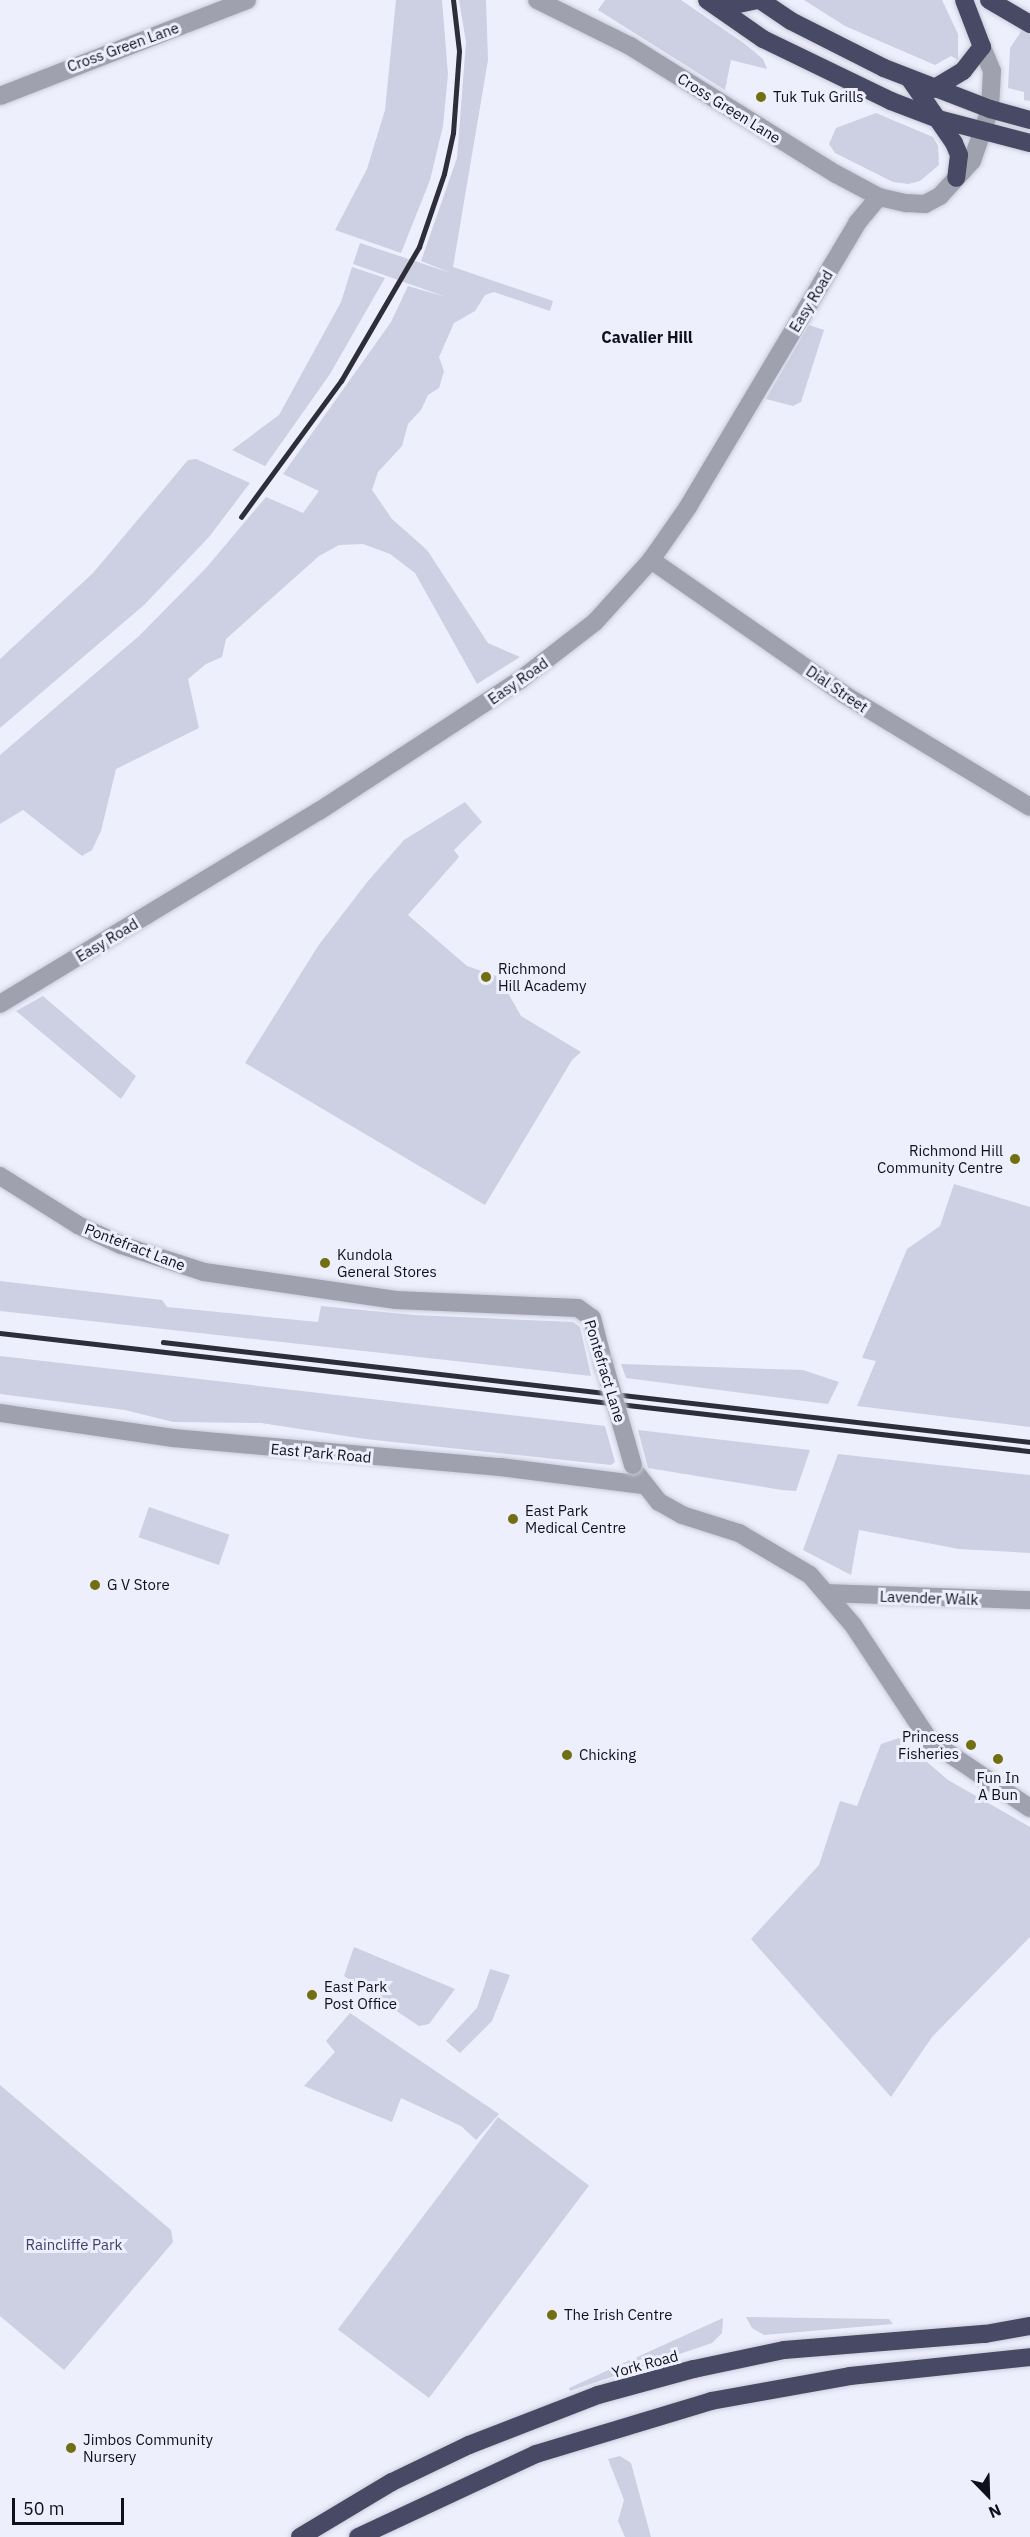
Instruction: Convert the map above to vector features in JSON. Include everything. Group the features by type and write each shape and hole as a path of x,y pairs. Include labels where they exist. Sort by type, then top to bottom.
{"highway":[{"path":"709,0 734,5 759,0 837,45 933,89 990,110 1030,120"},
{"path":"709,0 763,39 891,101 938,119 1030,142"},
{"path":"933,89 963,71 982,47 964,0"},
{"path":"989,0 1030,24"},
{"path":"909,78 938,119 958,154 956,178"},
{"name":"York Road","path":"300,2537 392,2482 459,2449 598,2395 694,2369 784,2350 985,2334 1030,2326"},
{"path":"358,2537 536,2454 711,2401 850,2376 1030,2357"}],"street":[{"name":"Cross Green Lane","path":"0,96 247,0"},
{"name":"Cross Green Lane","path":"537,0 630,46 800,153 879,197 925,204 953,186 956,178"},
{"path":"956,178 972,161 990,110 992,72 982,47"},
{"name":"Easy Road","path":"0,1004 213,878 520,680 595,622 651,560 688,507 857,224 879,197"},
{"name":"Dial Street","path":"651,560 845,695 1030,807"},
{"name":"Pontefract Lane","path":"0,1176 78,1226 131,1249 204,1272 250,1282 440,1304 578,1308 592,1318 633,1465 643,1485 658,1502 682,1515 739,1533 787,1558 827,1593 853,1624 929,1740 1030,1808"},
{"name":"East Park Road","path":"0,1413 173,1438 500,1467 643,1485"},
{"name":"Lavender Walk","path":"827,1593 1030,1600"}],"green space":[{"path":"396,0 442,0 448,74 443,126 430,180 401,253 335,230 367,169 385,110"},
{"path":"459,0 486,0 488,60 453,267 553,301 550,311 494,292 485,295 475,311 454,323 439,357 444,371 439,388 428,395 421,410 408,424 402,446 378,472 372,490 392,519 427,550 488,643 520,657 477,684 415,573 390,554 363,544 339,545 319,556 226,639 222,657 206,664 188,679 199,728 116,769 101,831 92,850 82,856 23,810 0,824 0,755 139,636 206,568 266,497 303,513 319,491 283,474 391,322 408,286 446,297 353,264 360,243 451,273 421,261 457,158 466,42"},
{"path":"605,0 681,0 745,44 763,59 767,69 731,60 725,90 598,10"},
{"path":"804,0 942,0 958,34 958,60 951,56 935,65 845,26"},
{"path":"1022,30 1030,35 1030,101 1024,100 1024,92 1008,88 1010,48"},
{"path":"876,113 933,137 938,146 939,165 920,181 908,184 893,182 835,153 829,144 836,128"},
{"path":"352,267 385,278 330,374 265,466 232,450 279,415 341,302"},
{"path":"809,325 824,330 801,402 793,406 766,399"},
{"path":"196,459 250,483 209,537 144,605 0,728 0,659 93,573 188,460"},
{"path":"465,802 482,822 454,850 459,857 408,915 467,966 499,977 521,1016 581,1052 572,1060 485,1205 245,1063 318,946 368,881 404,840"},
{"path":"43,996 136,1076 121,1099 16,1011"},
{"path":"954,1184 1030,1207 1030,1427 857,1406 876,1361 862,1358 907,1249 940,1226"},
{"path":"0,1281 162,1300 167,1307 318,1322 321,1306 414,1315 573,1322 580,1327 591,1376 0,1311"},
{"path":"0,1356 605,1426 615,1462 611,1465 365,1439 261,1423 173,1422 125,1410 0,1394"},
{"path":"621,1364 803,1370 839,1382 828,1404 626,1378"},
{"path":"638,1430 810,1450 796,1491 782,1490 648,1468"},
{"path":"838,1454 1030,1475 1030,1553 959,1549 859,1530 851,1575 803,1550"},
{"path":"149,1507 229,1535 219,1565 139,1537"},
{"path":"899,1738 948,1780 1030,1827 1030,1937 932,2037 891,2097 751,1939 819,1865 840,1801 857,1806 881,1744"},
{"path":"354,1947 455,1989 429,2024 419,2026 344,1976"},
{"path":"490,1969 510,1975 492,2021 460,2053 446,2041 477,2008"},
{"path":"350,2013 499,2114 476,2140 461,2126 401,2098 392,2122 304,2086 335,2052 326,2041"},
{"name":"Raincliffe Park","path":"0,2085 171,2230 173,2242 64,2370 0,2316"},
{"path":"498,2117 589,2186 429,2398 338,2329"},
{"path":"746,2317 889,2319 893,2324 764,2335 752,2328"},
{"path":"723,2318 722,2333 712,2343 570,2391 569,2388"},
{"path":"620,2456 631,2463 651,2537 625,2537 618,2521 624,2500 608,2459"}],"railway":[{"path":"241,517 341,381 419,247 444,174 453,133 459,51 453,0"},
{"path":"0,1333 1030,1451"},
{"path":"163,1342 1030,1442"}],"place":[{"name":"Tuk Tuk Grills","path":"761,97"},
{"name":"Richmond Hill Academy","path":"486,977"},
{"name":"Richmond Hill Community Centre","path":"1015,1159"},
{"name":"Kundola General Stores","path":"325,1263"},
{"name":"East Park Medical Centre","path":"513,1519"},
{"name":"G V Store","path":"95,1585"},
{"name":"Princess Fisheries","path":"971,1745"},
{"name":"Chicking","path":"567,1755"},
{"name":"Fun In A Bun","path":"998,1759"},
{"name":"East Park Post Office","path":"312,1995"},
{"name":"The Irish Centre","path":"552,2315"},
{"name":"Jimbos Community Nursery","path":"71,2448"}],"district":[{"name":"Cavalier Hill","path":"647,337"}]}
